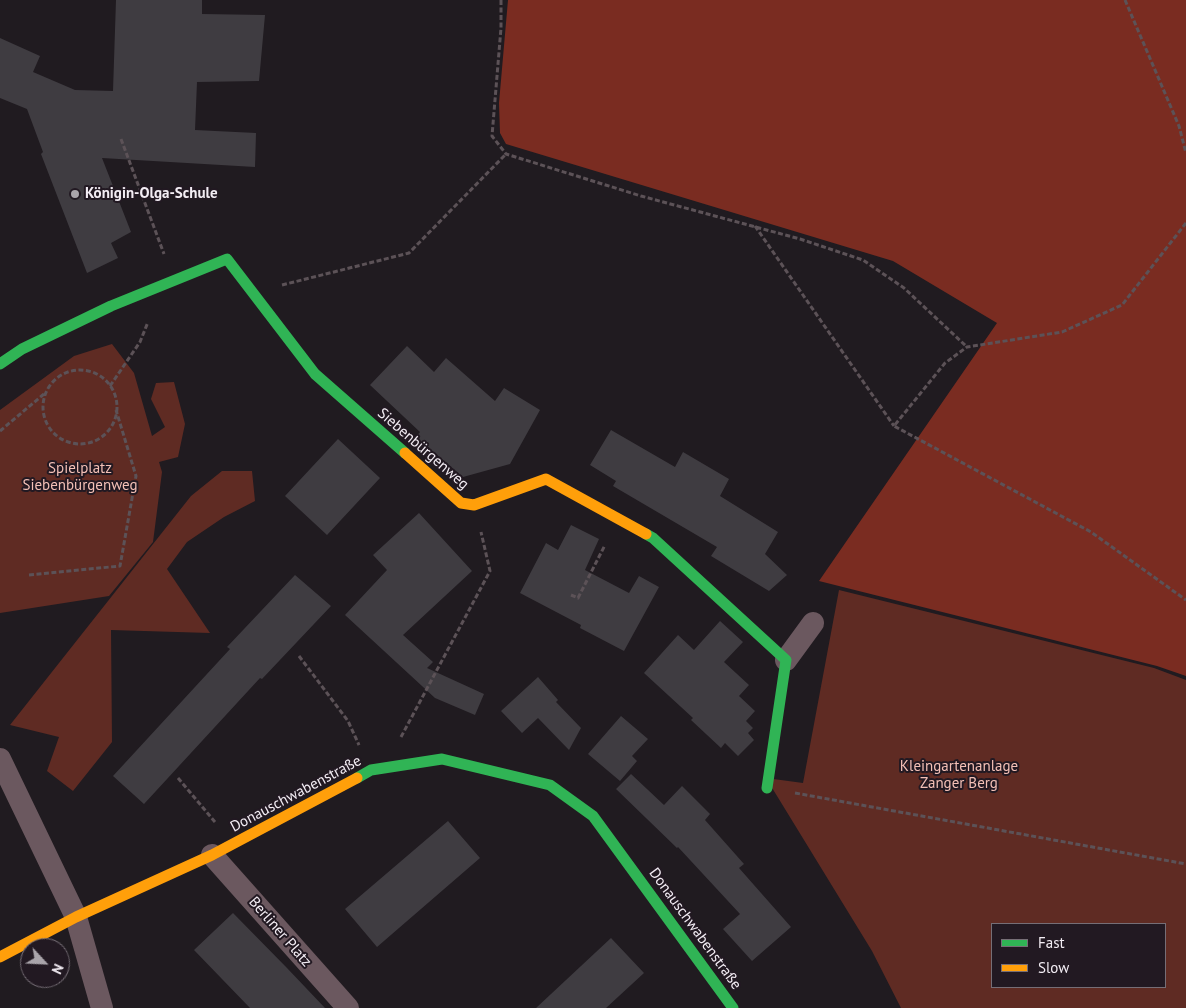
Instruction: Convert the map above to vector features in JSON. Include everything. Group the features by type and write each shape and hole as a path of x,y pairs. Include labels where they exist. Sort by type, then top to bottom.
{"street":[{"name":"Siebenbürgenweg","path":"0,364 22,349 111,306 227,259 315,374 461,503 474,505 546,479 653,538 786,660"},
{"path":"767,788 786,660 813,623"},
{"path":"0,759 76,917 102,1008"},
{"name":"Donauschwabenstraße","path":"0,957 76,917 212,855 371,770 442,759 550,785 593,816 734,1008"},
{"name":"Berliner Platz","path":"212,855 348,1008"}],"path":[{"path":"500,0 501,28 492,136 506,154 632,194 756,226 863,260 904,288 967,347"},
{"path":"1125,0 1179,126 1186,153"},
{"path":"121,138 174,280"},
{"path":"280,286 409,253 506,154"},
{"path":"894,426 945,363 967,347 1062,332 1122,305 1186,223"},
{"path":"756,226 894,426 1090,532 1186,600"},
{"path":"110,386 140,342 159,286"},
{"path":"28,575 120,566 136,476 116,410 116,398 110,386 96,373 84,370 71,370 50,384 42,404 43,416 55,435 65,441 77,444 90,443 102,438 110,428 116,410"},
{"path":"0,431 45,393"},
{"path":"384,768 490,571 474,505"},
{"path":"571,595 578,598 618,518"},
{"path":"299,656 348,721 371,770"},
{"path":"178,778 233,844"},
{"path":"767,788 1186,864"}],"green space":[{"name":"Spielplatz Siebenbürgenweg","path":"112,344 134,373 152,436 165,427 151,399 156,383 174,382 185,424 178,457 159,462 162,472 153,542 109,596 0,613 0,410 74,356"},
{"path":"222,471 252,471 255,501 224,517 187,542 167,569 210,633 111,630 112,742 73,791 47,771 59,737 10,725 191,496"},
{"name":"Kleingartenanlage Zanger Berg","path":"839,590 1154,668 1186,680 1186,1008 901,1008 872,951 766,778 803,783"}],"shaded area":[{"path":"508,0 1186,0 1186,676 1157,666 819,581 997,323 893,261 506,144 500,133 499,103"}],"building":[{"path":"116,0 202,0 202,14 265,15 259,81 197,82 195,130 256,133 255,167 102,158 131,232 111,243 118,258 87,273 41,154 43,152 27,109 0,98 0,38 40,56 33,72 75,90 113,91"},
{"path":"407,346 434,372 446,358 495,401 504,388 540,410 510,464 463,477 416,437 420,432 370,385"},
{"path":"611,430 675,467 683,452 729,479 720,496 778,532 765,554 787,575 769,591 711,556 717,547 613,486 616,481 590,465"},
{"path":"338,439 380,478 327,535 285,496"},
{"path":"419,513 472,571 403,635 433,662 427,668 484,694 475,715 435,698 345,615 387,570 373,555"},
{"path":"571,525 599,539 585,570 629,593 639,576 659,587 624,651 580,628 581,625 520,593 546,543 558,550"},
{"path":"295,575 331,606 262,679 260,678 144,804 113,776 230,649 227,647"},
{"path":"720,621 743,642 724,662 749,685 739,696 755,711 746,721 753,728 748,733 754,740 738,756 725,743 721,748 691,720 693,718 644,673 678,635 694,650"},
{"path":"538,677 558,700 556,702 581,728 569,750 538,718 522,733 501,711"},
{"path":"621,716 648,739 632,756 637,761 620,781 588,754"},
{"path":"631,774 664,805 682,786 710,814 705,820 744,864 739,868 791,927 752,961 723,929 740,914 678,847 616,789"},
{"path":"448,821 480,858 377,947 345,909"},
{"path":"233,913 325,1008 250,1008 194,950"},
{"path":"611,938 644,973 606,1008 536,1008"}],"traffic: fast":[{"path":"0,364 22,349 111,306 227,259 315,374 405,453"},
{"path":"646,534 653,538 786,660 767,788"},
{"path":"357,778 371,770 442,759 550,785 593,816 733,1008"}],"traffic: slow":[{"path":"405,453 461,503 474,505 546,479 646,534"},
{"path":"0,957 76,917 212,855 357,778"}],"place":[{"name":"Königin-Olga-Schule","path":"75,194"}]}
